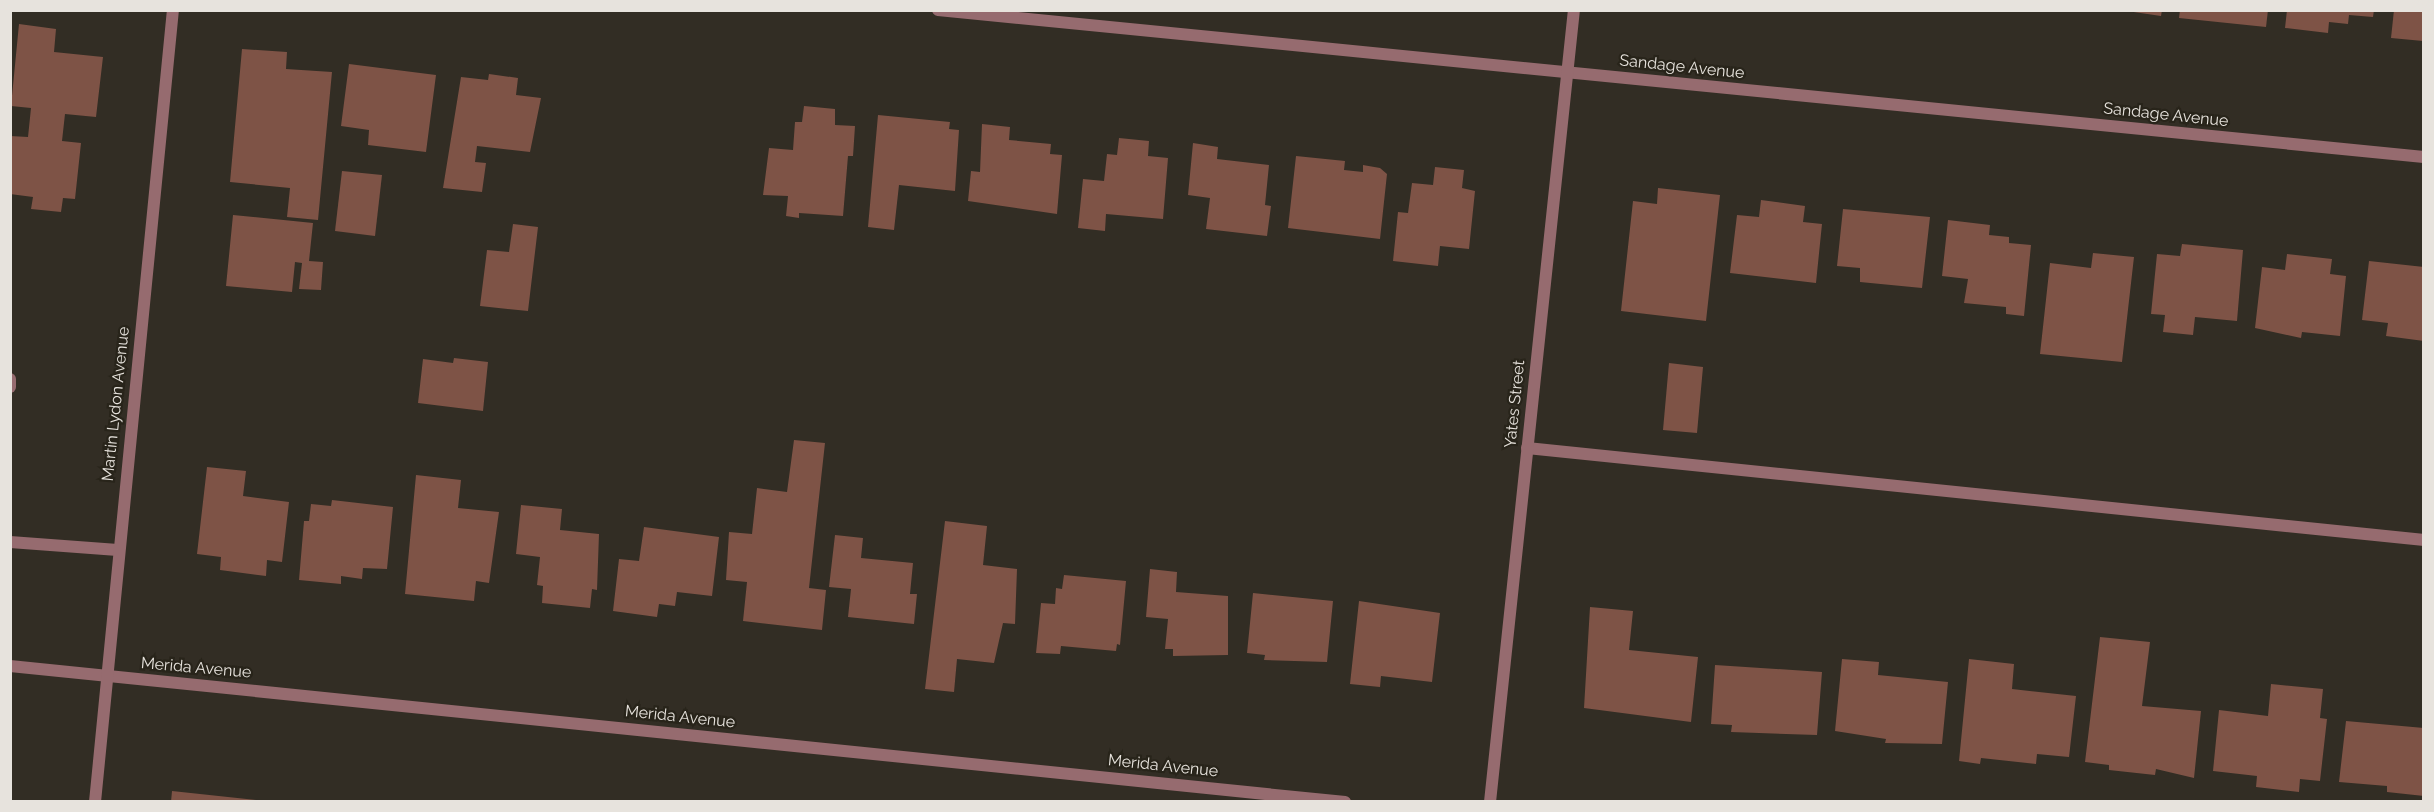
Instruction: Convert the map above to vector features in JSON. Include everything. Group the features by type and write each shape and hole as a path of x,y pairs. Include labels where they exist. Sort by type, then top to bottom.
{"street":[{"name":"Martin Lydon Avenue","path":"95,801 173,10"},
{"name":"Sandage Avenue","path":"938,10 2424,157"},
{"name":"Yates Street","path":"1490,801 1574,10"},
{"path":"10,379 10,387"},
{"path":"1527,448 2424,540"},
{"path":"10,542 118,550"},
{"name":"Merida Avenue","path":"10,666 1345,801"}],"building":[{"path":"2120,10 2162,10 2161,16"},
{"path":"2180,10 2268,10 2266,27 2179,18"},
{"path":"2287,10 2374,10 2373,17 2349,15 2348,24 2329,22 2328,33 2285,28"},
{"path":"2394,10 2424,10 2423,41 2391,38"},
{"path":"19,24 56,29 54,52 103,57 96,117 65,114 62,141 81,143 75,199 63,198 61,212 31,209 33,197 10,194 10,136 28,137 31,108 11,106"},
{"path":"242,49 287,52 286,69 332,72 318,220 287,217 290,188 230,182"},
{"path":"349,64 436,75 426,152 368,145 369,130 341,126"},
{"path":"489,74 518,78 516,95 541,98 530,152 477,146 475,162 486,163 482,192 443,188 461,77 488,80"},
{"path":"804,106 835,109 835,125 855,126 853,156 848,156 843,216 799,213 799,218 786,216 788,196 763,195 769,148 793,150 795,122 802,122"},
{"path":"878,115 950,122 949,129 959,130 955,191 899,185 894,230 868,227"},
{"path":"982,124 1010,127 1009,140 1051,144 1050,154 1062,155 1057,214 968,201 971,171 980,172"},
{"path":"1119,138 1149,141 1148,156 1168,158 1163,219 1106,214 1105,231 1078,228 1083,179 1104,181 1107,154 1117,155"},
{"path":"1193,143 1218,147 1217,159 1269,165 1265,205 1271,206 1267,236 1206,229 1210,198 1188,195"},
{"path":"1296,156 1345,161 1344,170 1363,172 1363,165 1380,168 1387,174 1380,239 1288,228"},
{"path":"1435,167 1464,170 1462,188 1475,191 1469,249 1440,246 1438,266 1393,261 1398,212 1408,213 1412,183 1433,185"},
{"path":"342,171 382,175 375,236 335,231"},
{"path":"1658,188 1720,195 1706,321 1621,311 1633,201 1657,204"},
{"path":"1761,200 1805,206 1803,222 1822,224 1816,283 1730,273 1737,215 1759,217"},
{"path":"1843,209 1930,217 1922,288 1860,282 1860,268 1837,266"},
{"path":"233,215 313,223 309,261 323,262 321,290 299,289 302,263 295,262 292,292 226,286"},
{"path":"1948,220 1990,225 1989,235 2009,237 2009,243 2031,245 2024,316 2006,314 2006,307 1964,303 1968,279 1942,276"},
{"path":"513,224 538,227 528,311 480,306 487,250 509,252"},
{"path":"2182,244 2243,250 2237,321 2195,317 2193,335 2163,332 2165,315 2151,314 2157,254 2180,256"},
{"path":"2093,253 2134,257 2122,362 2040,354 2050,263 2091,268"},
{"path":"2287,254 2332,259 2330,274 2346,276 2340,336 2302,332 2301,338 2255,328 2262,267 2285,270"},
{"path":"2369,261 2424,267 2424,341 2386,336 2388,323 2362,320"},
{"path":"454,358 488,362 483,411 418,403 423,359 453,363"},
{"path":"1669,363 1703,367 1697,433 1663,430"},
{"path":"794,440 825,443 809,588 826,590 822,630 743,621 747,582 726,580 729,532 752,534 757,488 787,492"},
{"path":"207,467 246,471 243,496 289,502 282,562 267,560 266,576 220,570 221,557 197,554"},
{"path":"416,475 461,480 458,508 499,512 489,583 476,581 474,601 405,594"},
{"path":"332,500 393,507 387,569 363,568 362,579 341,576 341,584 299,580 304,521 309,521 311,504 331,506"},
{"path":"521,505 562,509 560,530 599,534 597,590 592,589 590,608 542,603 543,586 537,585 540,557 516,554"},
{"path":"945,521 987,526 983,565 1017,569 1015,624 1003,623 994,663 957,659 954,692 925,689"},
{"path":"644,527 719,537 712,596 677,592 675,606 659,604 657,617 613,611 619,559 639,561"},
{"path":"835,535 863,538 861,558 913,563 910,594 917,594 914,624 848,617 851,589 829,587"},
{"path":"1150,569 1177,572 1176,592 1228,596 1228,655 1173,656 1173,649 1165,649 1168,619 1146,617"},
{"path":"1064,575 1126,581 1120,645 1117,644 1116,651 1061,646 1060,654 1036,653 1041,603 1055,604 1056,588 1062,589"},
{"path":"1253,593 1333,601 1327,662 1264,660 1265,655 1247,653"},
{"path":"1359,601 1440,613 1432,682 1381,676 1380,687 1350,684"},
{"path":"1590,607 1633,611 1629,650 1698,657 1691,722 1584,708"},
{"path":"2100,637 2150,642 2142,706 2201,711 2194,778 2156,769 2155,775 2109,770 2109,765 2085,762"},
{"path":"1842,659 1879,662 1878,675 1948,682 1942,744 1885,743 1886,739 1835,731"},
{"path":"1969,659 2014,664 2012,689 2076,696 2069,757 2037,754 2036,764 1981,758 1980,764 1959,761"},
{"path":"1715,665 1822,672 1817,735 1731,732 1732,725 1711,724"},
{"path":"2271,684 2323,689 2320,718 2327,719 2320,781 2300,779 2299,792 2256,787 2257,776 2213,771 2219,710 2268,716"},
{"path":"2346,721 2424,728 2424,796 2387,792 2387,786 2339,782"},
{"path":"172,791 256,800 256,802 171,802"}]}
